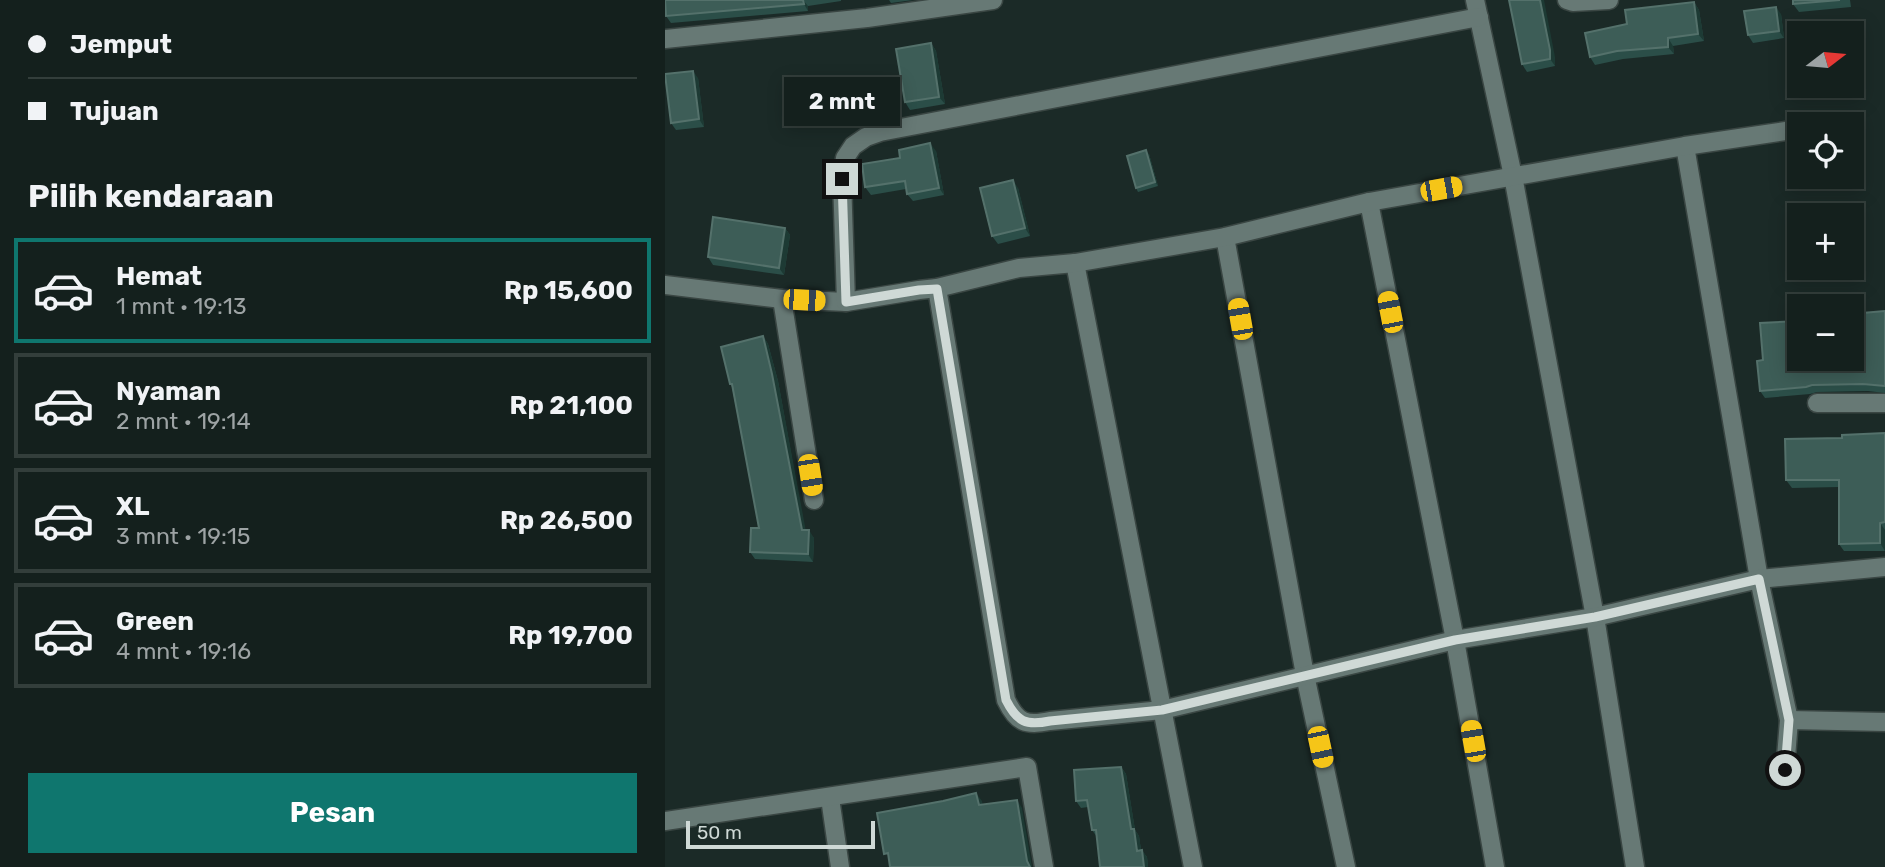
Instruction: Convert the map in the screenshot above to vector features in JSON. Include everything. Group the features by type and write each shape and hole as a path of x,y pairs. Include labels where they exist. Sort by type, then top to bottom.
{"street":[{"path":"665,39 867,18 993,0"},
{"path":"1567,0 1609,0"},
{"path":"846,302 842,179 845,158 853,146 866,137 1477,8 1513,176 1595,617 1635,867"},
{"path":"665,285 782,299 846,302 937,289 1019,268 1075,263 1225,237 1369,202 1685,146 1787,131"},
{"path":"1685,146 1759,579 1789,720 1785,770"},
{"path":"1369,202 1455,640 1495,867"},
{"path":"1225,237 1305,675 1346,867"},
{"path":"1075,263 1193,867"},
{"path":"937,289 1006,700 1012,713 1025,723 1038,724 1162,710 1455,640 1595,617 1759,579 1885,567"},
{"path":"782,299 814,500"},
{"path":"1817,403 1885,403"},
{"path":"1789,720 1885,722"},
{"path":"665,821 1027,767 1044,867"},
{"path":"830,797 840,867"}],"building":[{"path":"665,0 803,0 804,4 666,16"},
{"path":"1509,0 1540,0 1550,59 1522,64"},
{"path":"1793,0 1840,0 1793,4"},
{"path":"1694,2 1698,34 1668,38 1668,47 1617,51 1590,57 1585,33 1627,24 1625,10"},
{"path":"1776,7 1779,31 1748,35 1744,11"},
{"path":"931,43 939,97 905,102 896,49"},
{"path":"693,71 699,119 671,123 665,74"},
{"path":"930,143 939,188 907,194 905,181 865,187 862,164 900,158 899,150"},
{"path":"1146,150 1155,182 1136,188 1127,156"},
{"path":"1013,180 1025,228 992,236 980,188"},
{"path":"713,217 785,228 779,268 708,257"},
{"path":"1885,311 1885,386 1812,385 1760,391 1757,361 1763,360 1760,323 1787,322 1787,371 1864,371 1864,313"},
{"path":"763,336 802,530 809,530 808,554 750,552 751,528 759,528 732,384 721,347"},
{"path":"1885,433 1885,522 1880,523 1880,543 1839,544 1839,480 1786,480 1785,439 1842,438 1842,435"},
{"path":"1121,767 1131,829 1134,829 1137,851 1142,850 1144,867 1100,867 1096,830 1092,830 1087,800 1076,801 1074,770"},
{"path":"976,793 979,805 1017,800 1030,867 890,867 888,853 884,854 877,813"}],"route":[{"path":"842,179 846,302 937,289 1006,700 1012,713 1025,723 1038,724 1162,710 1455,640 1595,617 1759,579 1789,720 1785,770"}]}
